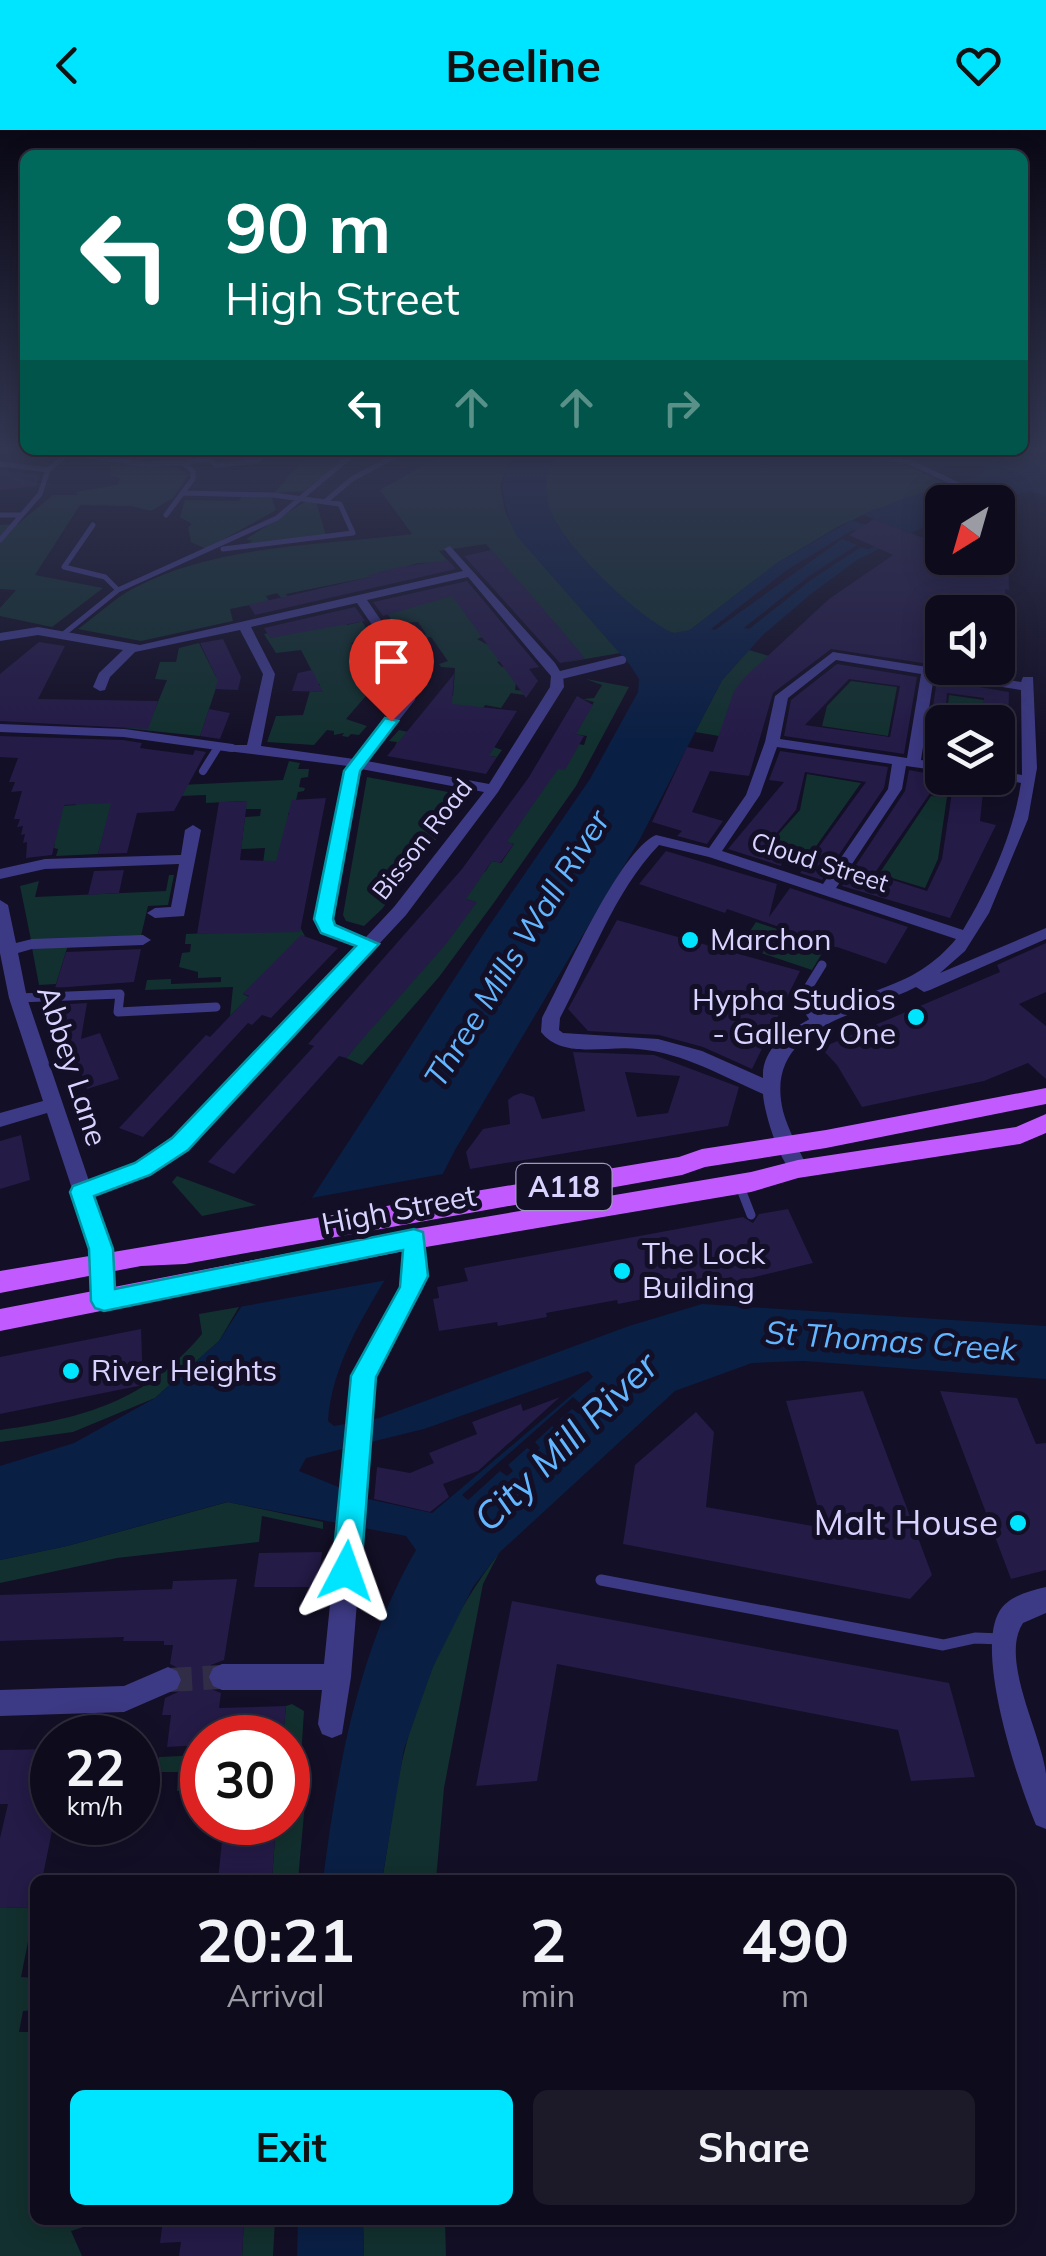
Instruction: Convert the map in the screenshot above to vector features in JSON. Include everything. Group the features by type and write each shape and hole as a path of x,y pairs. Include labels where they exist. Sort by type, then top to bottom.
{"main road":[{"name":"High Street","path":"0,1282 102,1262 425,1212 1046,1096"},
{"name":"High Street","path":"0,1320 412,1239 739,1184 798,1168 1020,1135 1046,1123"},
{"name":"A118","path":"1020,1135 1046,1136"}],"street":[{"path":"450,549 557,676"},
{"path":"0,636 23,631 131,650 470,573"},
{"path":"360,600 409,668 414,688 356,763 349,779 323,922 328,929 369,944"},
{"path":"244,626 269,674 254,748"},
{"path":"100,687 104,676 131,650"},
{"path":"713,852 753,795 772,742 782,696 833,656 925,672"},
{"name":"Bisson Road","path":"82,1192 142,1169 180,1144 400,912 493,789 558,687 557,676"},
{"path":"798,1168 769,1103 768,1089 786,1043 815,1020 922,980 967,937 991,894 1032,777 1028,684 1015,683"},
{"path":"826,891 895,789 907,762 925,685"},
{"path":"772,742 925,765"},
{"path":"225,748 254,748 356,763 493,789"},
{"path":"1015,776 1032,777"},
{"path":"155,913 178,912 193,830"},
{"name":"Cloud Street","path":"768,1089 673,1046 619,1041 570,1043 550,1032 551,1018 624,883 642,852 656,840 713,852 826,891 889,905 967,937"},
{"path":"0,874 45,864 186,859"},
{"name":"Abbey Lane","path":"0,905 18,998 97,1234 104,1301"},
{"path":"888,995 891,998 932,984 1046,933"},
{"path":"7,951 32,944 143,940"},
{"path":"0,1120 52,1105"},
{"path":"332,1724 364,1376 412,1289 416,1276 412,1239"},
{"path":"1046,1600 1030,1603 1008,1619 1002,1639 1007,1681 1046,1815"},
{"path":"222,1678 338,1677"},
{"path":"0,1703 124,1699 168,1680"}],"lane":[{"path":"78,546 64,567 105,577 118,590"},
{"path":"60,636 118,590 220,546"},
{"path":"212,550 243,546"},
{"path":"557,676 622,660"},
{"path":"0,728 124,734 225,748"},
{"path":"203,771 225,748"},
{"path":"815,1020 801,999 822,965"},
{"path":"18,998 120,994 118,1012 216,1007"},
{"path":"739,1184 751,1216"},
{"path":"601,1580 944,1645 975,1638 1002,1639"}],"green space":[{"path":"0,546 54,546 35,575 103,588 52,627 0,616 0,608 16,590 0,589"},
{"path":"471,546 439,551 450,563 414,564 392,576 382,571 370,577 286,594 290,600 284,601 277,593 266,596 269,601 230,609 233,621 141,641 78,629 134,588 166,574 270,549"},
{"path":"488,546 526,546 620,653 562,663 584,658"},
{"path":"574,546 805,546 682,633 654,623 597,574"},
{"path":"468,591 485,636 477,639 513,658 497,662 502,667 509,666 517,676 515,690 526,691 524,695 511,693 501,708 485,705 481,712 480,742 502,750 497,757 395,746 397,742 389,741 399,730 413,733 439,697 453,696 455,668 441,667 439,664 448,661 431,637 418,639 426,634 418,622 394,623 382,607"},
{"path":"356,613 372,636 351,643 367,670 384,667 384,671 370,672 372,687 387,686 385,692 371,690 346,719 367,726 359,735 348,737 327,730 314,745 267,742 276,716 303,715 310,691 318,692 320,684 300,683 315,677 301,650 276,653 264,634 360,622"},
{"path":"199,643 216,677 228,675 219,679 200,736 124,728 148,726 167,680 155,679 160,662 176,662 179,648"},
{"path":"749,650 769,656 719,736 695,732 722,680"},
{"path":"586,679 629,687 576,786 439,977 362,1065 346,1058 476,902 462,898 471,868 485,872 492,861 501,863 514,844 506,842 502,826 516,829 572,743 584,745 587,736 567,733 577,732 594,702 583,699 594,698 602,685"},
{"path":"851,681 897,687 888,736 822,726 827,706"},
{"path":"949,695 984,700 984,705 948,705"},
{"path":"289,761 300,763 298,769 309,769 308,777 301,778 299,787 304,791 298,792 293,813 288,813 292,816 277,861 268,861 266,868 305,936 243,994 249,997 230,1016 233,987 145,990 147,980 171,979 171,984 221,982 221,977 198,978 198,972 179,967 182,953 190,952 191,944 185,944 186,934 233,932 263,864 265,848 241,849 245,817 260,816 261,809 246,809 246,801 206,803 206,795 155,797 111,807 98,854 56,856 58,849 52,841 59,806 76,805 80,790 283,780"},
{"path":"807,774 861,783 812,852 774,839 800,810"},
{"path":"367,777 470,796 382,909 364,926 346,921 343,915"},
{"path":"931,796 947,797 938,859 925,888 879,874"},
{"path":"169,875 174,875 168,905 148,906 141,936 31,940 20,886 39,881 35,897 166,891"},
{"path":"790,909 848,929 836,947 827,945 812,970 740,946 756,922 822,944 777,927"},
{"path":"68,945 56,984 39,985 32,948"},
{"path":"177,1176 256,1205 202,1216 172,1182"},
{"path":"239,1307 219,1341 155,1398 73,1432 0,1442 0,1430 87,1412 136,1391 181,1357 202,1334 199,1314"},
{"path":"228,1502 323,1522 323,1529 262,1516 259,1542 117,1558 0,1583 0,1560"},
{"path":"499,1553 483,1584 444,1788 436,1875 383,1875 412,1723 442,1646"},
{"path":"292,1704 304,1711 304,1715 285,1715 286,1706"},
{"path":"180,1756 180,1791 178,1772 160,1772 160,1757"},
{"path":"274,1845 301,1845 298,1875 272,1875"},
{"path":"30,1907 30,1932 21,1977 30,1978 30,2010 23,2011 19,2032 30,2032 30,2225 89,2225 71,2231 82,2256 0,2256 0,1908"},
{"path":"244,2225 275,2225 273,2256 242,2256"},
{"path":"363,2225 445,2225 446,2256 364,2256"}],"water":[{"path":"526,546 574,546 620,594 673,633 690,630 777,563 806,546 885,546 857,560 811,594 763,635 722,680 640,839 455,1150 356,1330 337,1375 328,1421 334,1426 379,1418 629,1326 702,1304 1046,1326 1046,1379 804,1361 752,1363 675,1391 499,1553 473,1587 433,1667 404,1749 383,1875 324,1875 353,1710 379,1627 416,1550 406,1536 227,1502 67,1546 0,1560 0,1466 74,1443 155,1398 219,1341 486,930 590,779 638,692 639,679","holes":["588,1371 593,1377 432,1513 368,1499 299,1471 306,1458 424,1429"]},
{"path":"298,2225 363,2225 364,2256 297,2256"}],"pier":[{"path":"832,546 715,630 711,629 787,570"},
{"path":"855,546 874,546 861,547 812,579 749,629 744,628 808,577"},
{"path":"443,1174 387,1280 239,1307 306,1199"},
{"path":"573,1397 585,1408 579,1414 572,1409 559,1420 565,1426 559,1432 552,1426 535,1442 540,1448 535,1453 527,1448 508,1465 513,1471 507,1476 500,1471 468,1500 462,1495"}],"building":[{"path":"874,546 925,546 925,575 1009,575 1005,595 925,595 925,663 831,649 773,693 749,776 710,771 692,812 723,821 707,844 677,836 682,831 652,822 687,747 713,752 734,691 829,599 893,555"},
{"path":"491,550 585,658 560,663 464,556"},
{"path":"448,560 456,569 255,615 249,605 399,567"},
{"path":"467,581 539,667 529,669 538,681 526,698 452,596 383,616 373,602"},
{"path":"355,607 365,621 270,638 264,628"},
{"path":"223,639 241,677 238,690 215,689 218,681 200,643"},
{"path":"39,642 65,646 38,699 158,701 148,729 0,721 0,674"},
{"path":"837,664 917,677 904,754 784,736 791,700","holes":["849,679 900,686 890,737 805,725"]},
{"path":"312,670 323,692 292,691 298,673"},
{"path":"454,674 452,704 517,711 489,756 497,757 486,774 387,756"},
{"path":"936,685 1009,692 1009,705 984,705 984,698 947,693 946,705 933,705"},
{"path":"577,696 593,705 576,734 584,736 565,770 558,769 507,842 514,844 500,863 492,861 466,899 477,902 446,944 346,1058 339,1056 234,1174 208,1162 314,1046 308,1044 462,869 529,777"},
{"path":"209,709 230,713 220,739 200,736"},
{"path":"0,736 123,740 142,743 140,748 193,755 195,750 206,752 174,811 137,813 127,853 98,854 111,803 64,805 52,855 26,858 23,826 17,827 20,819 14,819 22,791 11,792 15,782 9,782 18,758 0,757"},
{"path":"780,751 888,767 884,788 822,880 800,873 866,782 805,772 796,810 771,840 787,845 781,866 728,849 784,782 769,780"},
{"path":"909,770 925,773 925,795 929,795 874,874 927,891 942,859 952,795 983,795 980,821 996,825 950,918 842,886 905,791"},
{"path":"326,798 300,932 197,934 219,802 247,801 240,860 276,861 292,800"},
{"path":"666,851 777,884 769,917 790,888 908,927 886,964 727,909 725,913 639,884"},
{"path":"124,870 119,893 88,895 94,871"},
{"path":"617,920 800,971 752,1069 703,1047 659,1035 588,1031 568,1009"},
{"path":"301,935 338,948 271,1018 262,1015 252,1025 248,1023 143,1137 119,1128 206,1035 210,1037 249,996 243,994"},
{"path":"1046,943 1046,992 1019,1004 1046,1026 1046,1079 1028,1063 984,1081 862,1107 837,1065 821,1048 1000,972 997,965"},
{"path":"141,949 134,982 55,988 66,952"},
{"path":"87,1003 81,1039 100,1033 119,1079 87,1089 65,1032 53,1032 55,1019 48,1019 51,1005"},
{"path":"573,1052 654,1055 739,1087 728,1126 470,1169 466,1152 483,1129 510,1124 508,1100 513,1096 521,1093 534,1097 542,1119 585,1111","holes":["625,1072 680,1076 668,1113 637,1117"]},
{"path":"21,1135 30,1180 0,1189 0,1141"},
{"name":"The Lock Building","path":"788,1209 813,1263 734,1282 732,1277 663,1290 664,1295 618,1304 617,1300 546,1313 547,1317 498,1326 497,1322 439,1331 433,1299 439,1298 437,1287 468,1281 464,1268 743,1217 753,1223 759,1214"},
{"name":"River Heights","path":"141,1329 143,1385 0,1414 0,1357"},
{"path":"863,1391 932,1575 910,1599 623,1544 635,1465 696,1412 714,1432 706,1507 824,1528 786,1401"},
{"name":"Malt House","path":"940,1391 1017,1398 1036,1444 1046,1443 1046,1570 1011,1579"},
{"path":"560,1397 478,1471 443,1484 449,1497 430,1512 374,1499 377,1467 410,1473 434,1463 429,1453 477,1434 472,1422 521,1404 523,1411"},
{"path":"322,1552 318,1587 254,1587 259,1553"},
{"path":"237,1579 224,1660 211,1665 206,1679 211,1689 221,1693 219,1708 286,1706 285,1715 180,1715 180,1746 167,1747 171,1715 162,1715 165,1698 180,1691 184,1678 180,1669 170,1664 173,1645 164,1645 164,1641 123,1641 124,1637 0,1641 0,1595 172,1589 173,1581"},
{"path":"512,1601 949,1683 975,1777 911,1781 898,1730 557,1664 537,1781 476,1786"},
{"path":"30,1749 30,1845 49,1845 43,1875 30,1875 30,1907 0,1908 0,1838 8,1804 0,1804 0,1750"},
{"path":"222,1845 274,1845 272,1875 219,1875"},
{"path":"162,2225 244,2225 242,2256 179,2256 181,2242 160,2243"}],"tunnel":[{"path":"168,1680 222,1677"}],"place":[{"name":"Marchon","path":"690,940"},
{"name":"Hypha Studios - Gallery One","path":"916,1017"},
{"name":"The Lock Building","path":"622,1271"},
{"name":"River Heights","path":"71,1371"},
{"name":"Malt House","path":"1018,1523"}],"route":[{"path":"346,1571 364,1376 412,1289 416,1276 414,1238 104,1301 101,1249 82,1192 142,1169 180,1144 369,944 328,929 323,919 349,779 356,763 391,721"}],"water label":[{"name":"Three Mills Wall River","path":"517,949"},
{"name":"St Thomas Creek","path":"891,1341"},
{"name":"City Mill River","path":"566,1442"}]}
